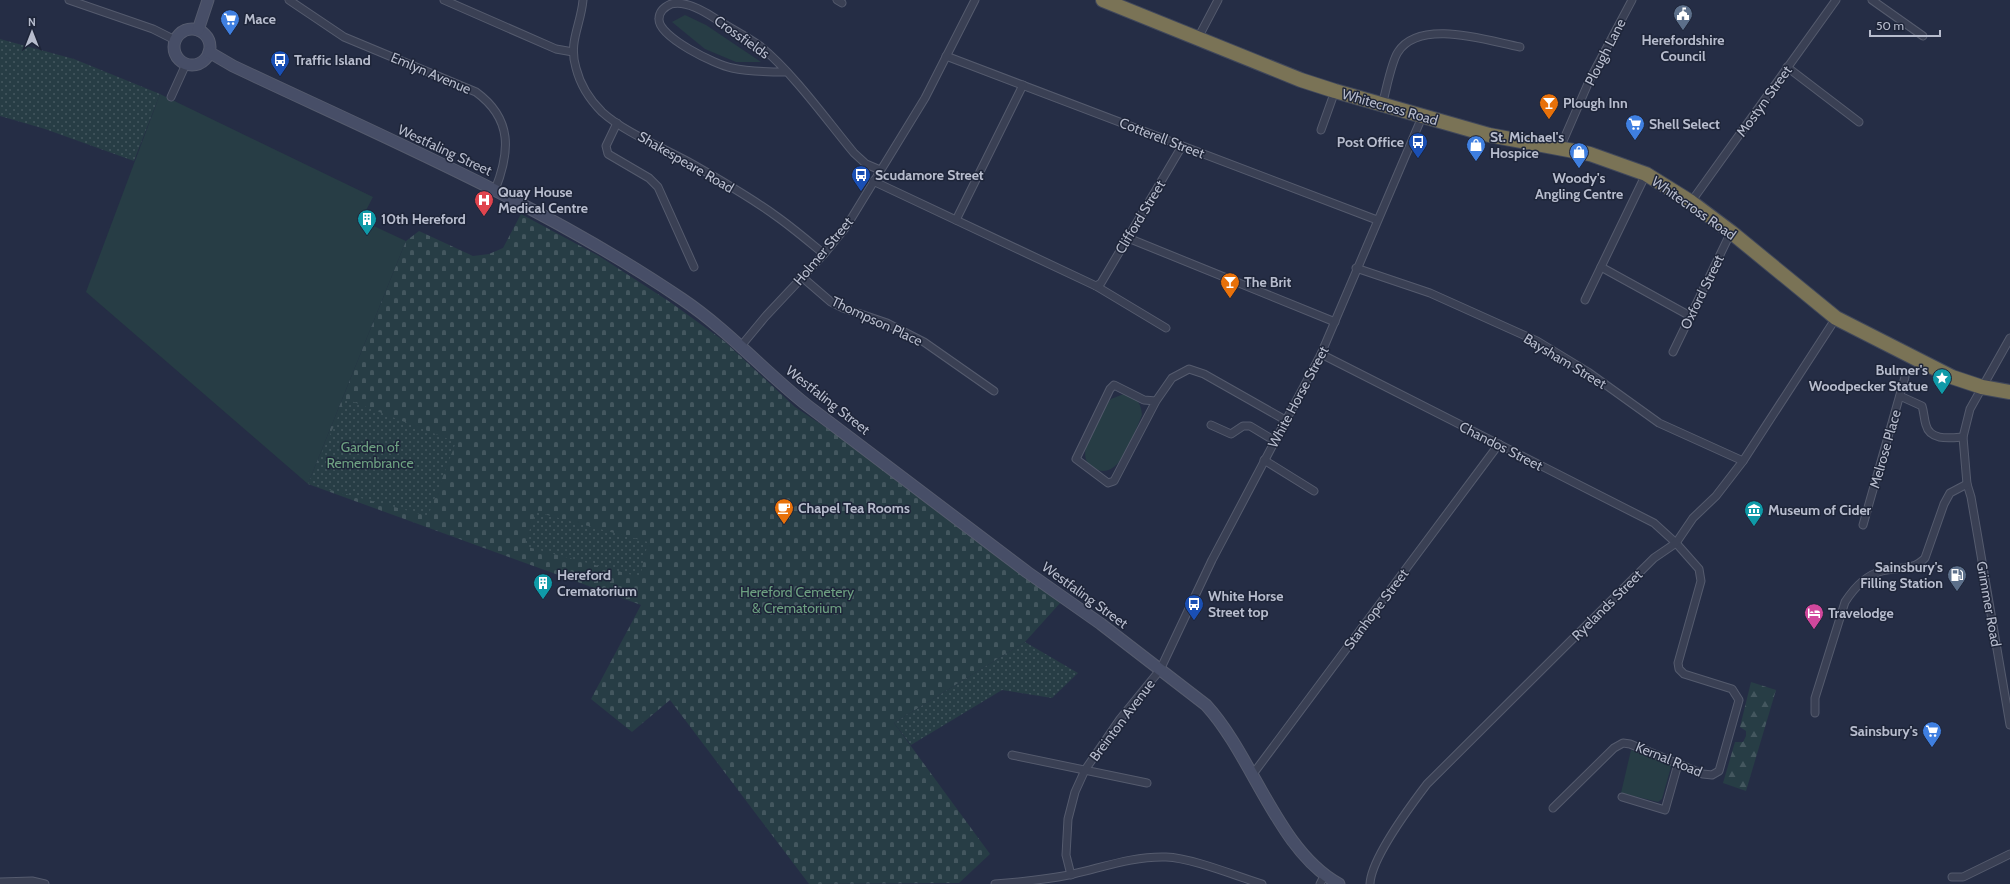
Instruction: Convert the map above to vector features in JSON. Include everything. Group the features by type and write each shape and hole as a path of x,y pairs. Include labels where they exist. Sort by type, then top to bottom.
{"highway":[{"name":"Whitecross Road","path":"1103,0 1301,80 1335,91 1489,135 1590,154 1646,174 1691,202 1731,232 1836,318 1952,377 1982,387 2010,392"}],"street":[{"path":"69,0 153,29 175,40"},
{"path":"198,30 208,0"},
{"name":"Emlyn Avenue","path":"289,0 344,37 476,92 486,99 500,117 506,136 506,156 495,190"},
{"path":"444,0 556,49 573,52"},
{"name":"Shakespeare Road","path":"583,0 582,9 574,33 573,52 579,80 591,99 602,112 617,123 694,165 761,206 824,254"},
{"name":"Holmer Street","path":"741,346 765,317 824,254 846,227 925,98 975,0"},
{"path":"1198,38 1218,0"},
{"name":"Plough Lane","path":"1560,148 1590,79 1632,0"},
{"name":"Mostyn Street","path":"1691,202 1836,0"},
{"path":"1872,0 1924,36"},
{"name":"Crossfields","path":"786,72 754,72 730,68 705,58 680,43 661,28 658,20 660,12 666,6 674,3 690,5 706,12 759,46 786,72 854,153 866,164 880,170"},
{"path":"189,29 198,30 208,39 209,52 202,62 196,64 186,64 176,55 174,49 175,40 183,31 189,29"},
{"path":"1382,105 1397,53 1407,41 1425,36 1454,33 1520,47"},
{"name":"Westfaling Street","path":"209,52 233,66 495,190 652,279 684,301 741,346 785,388 808,406 1027,572 1101,624 1206,705 1219,720 1287,833 1322,880 1338,884"},
{"name":"Cotterell Street","path":"946,56 1377,220"},
{"path":"171,97 186,64"},
{"path":"1787,67 1859,122"},
{"path":"956,220 1023,85"},
{"path":"1321,130 1335,91"},
{"name":"White Horse Street","path":"1160,670 1212,560 1321,354 1356,268 1422,117"},
{"path":"617,123 606,146 608,154 649,178 658,187 694,267"},
{"name":"Clifford Street","path":"1096,286 1101,282 1182,146"},
{"path":"1585,300 1646,174"},
{"path":"873,182 1096,286 1166,328"},
{"name":"Oxford Street","path":"1673,352 1731,232"},
{"path":"1128,238 1335,322"},
{"path":"1601,267 1690,316"},
{"name":"Baysham Street","path":"1356,268 1430,293 1537,341 1588,372 1659,423 1743,461"},
{"name":"Thompson Place","path":"802,277 831,302 843,308 887,323 924,342 994,391"},
{"name":"Ryelands Street","path":"1370,884 1370,878 1376,863 1399,822 1427,784 1654,558 1676,543 1693,518 1716,496 1743,461 1836,318"},
{"name":"Grimmer Road","path":"2010,338 1970,409 1963,437 1968,484 2010,725"},
{"name":"Chandos Street","path":"1321,354 1654,523 1676,543"},
{"path":"1156,401 1144,400 1114,385 1077,453 1076,459 1108,483 1111,483 1156,401 1172,378 1189,369 1204,374 1286,421"},
{"name":"Melrose Place","path":"1863,525 1905,376"},
{"name":"Melrose Place","path":"1900,396 1922,406 1926,427 1932,434 1947,439 1963,437"},
{"path":"1211,425 1231,434 1243,426 1250,426 1275,441"},
{"name":"Stanhope Street","path":"1252,774 1499,444"},
{"path":"1264,460 1314,492"},
{"path":"1815,713 1815,698 1845,602 1852,591 1873,574 1883,571 1911,568 1920,564 1925,558 1944,504 1950,493 1968,484"},
{"name":"Kernal Road","path":"1552,808 1614,748 1623,743 1630,744 1703,774 1712,775 1719,771 1739,700 1732,689 1684,674 1679,669 1678,662 1701,581 1701,575 1699,569 1676,543"},
{"name":"Breinton Avenue","path":"1071,875 1066,855 1068,820 1075,792 1085,770 1120,719 1160,670"},
{"name":"Breinton Avenue","path":"1012,755 1147,783"},
{"path":"1622,797 1665,810 1678,764"},
{"path":"1952,877 1962,877 2010,854"},
{"path":"995,884 1027,882 1071,875 1142,858 1167,857 1187,861 1262,884"},
{"path":"0,882 32,881 45,884"}],"green space":[{"path":"685,15 706,25 761,62 736,62 705,49 672,22"},
{"path":"0,39 74,59 160,94 134,161 45,129 0,116"},
{"path":"160,94 373,197 361,220 406,241 308,484 86,292"},
{"name":"Hereford Cemetery & Crematorium","path":"521,214 599,256 670,302 724,341 795,407 852,445 964,532 1061,602 1025,642 894,723 990,854 959,883 809,884 670,700 632,732 591,699 641,605 308,484 406,241 419,231 473,256 489,254 503,248"},
{"path":"1126,393 1138,401 1141,407 1142,415 1130,444 1118,464 1110,469 1102,471 1092,467 1086,461 1086,447 1107,403 1111,399"},
{"name":"Garden of Remembrance","path":"346,399 456,442 428,516 308,484"},
{"path":"536,512 648,542 640,577 524,546"},
{"path":"1025,642 1078,673 1052,698 1002,690 911,745 894,723"},
{"path":"1751,682 1776,690 1746,791 1723,783 1735,742 1743,742 1746,736 1746,731 1740,727"},
{"path":"1631,750 1669,763 1671,767 1662,799 1658,802 1621,793"}],"place":[{"name":"Herefordshire Council","path":"1683,31"},
{"name":"Mace","path":"230,36"},
{"name":"Traffic Island","path":"280,77"},
{"name":"Plough Inn","path":"1549,120"},
{"name":"Shell Select","path":"1635,141"},
{"name":"Post Office","path":"1418,159"},
{"name":"St. Michael's Hospice","path":"1476,162"},
{"name":"Woody's Angling Centre","path":"1579,169"},
{"name":"Scudamore Street","path":"861,192"},
{"name":"Quay House Medical Centre","path":"484,217"},
{"name":"10th Hereford","path":"367,236"},
{"name":"The Brit","path":"1230,299"},
{"name":"Bulmer's Woodpecker Statue","path":"1942,395"},
{"name":"Chapel Tea Rooms","path":"784,525"},
{"name":"Museum of Cider","path":"1754,527"},
{"name":"Sainsbury's Filling Station","path":"1957,592"},
{"name":"Hereford Crematorium","path":"543,600"},
{"name":"White Horse Street top","path":"1194,621"},
{"name":"Travelodge","path":"1814,630"},
{"name":"Sainsbury's","path":"1932,748"}]}
